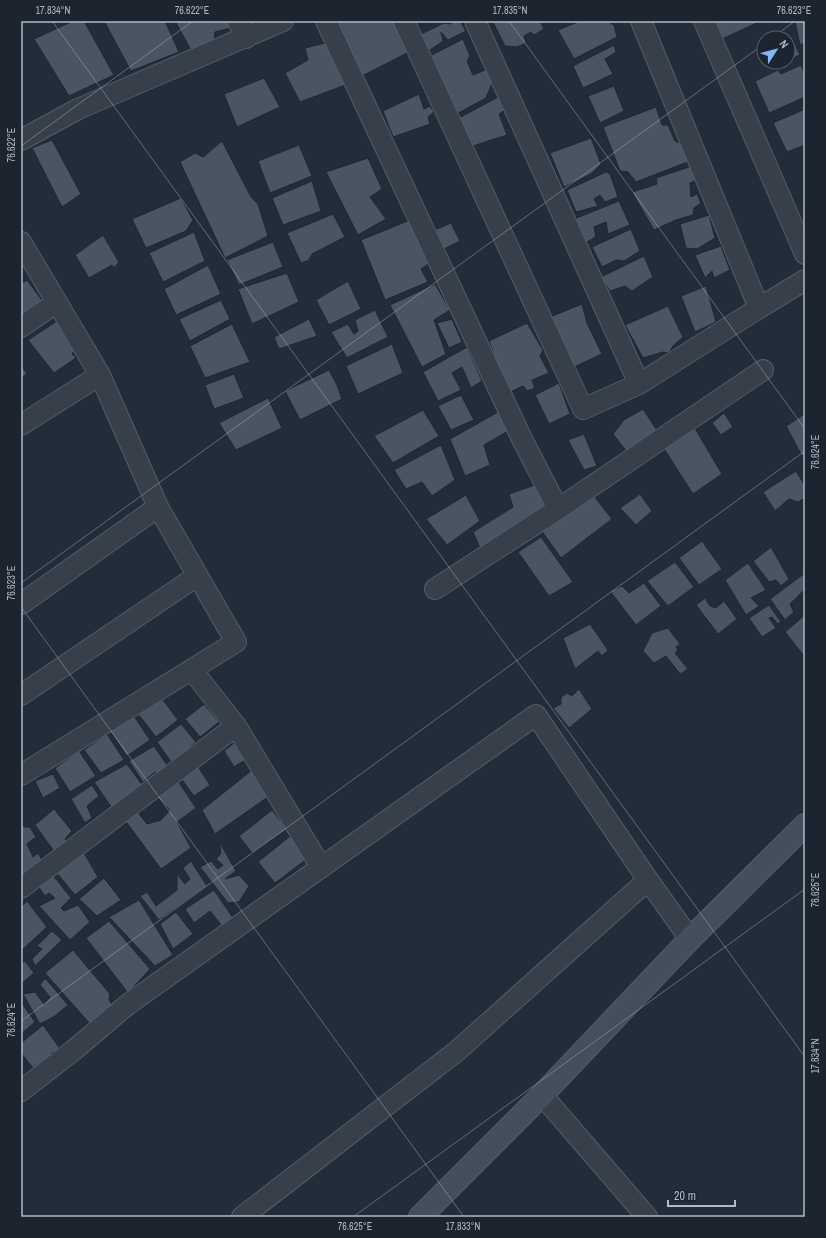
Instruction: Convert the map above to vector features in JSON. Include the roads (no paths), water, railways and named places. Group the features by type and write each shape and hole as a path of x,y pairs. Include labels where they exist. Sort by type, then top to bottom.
{"street":[{"path":"21,140 78,109 242,29 283,21"},
{"path":"326,21 521,437 558,509"},
{"path":"404,21 583,409 639,384 805,280"},
{"path":"475,21 639,384"},
{"path":"641,21 759,308"},
{"path":"704,21 805,254"},
{"path":"21,242 100,375 158,507 236,642 21,775"},
{"path":"21,327 56,303"},
{"path":"435,589 558,509 763,370"},
{"path":"21,425 100,375"},
{"path":"21,604 158,507"},
{"path":"21,695 197,576"},
{"path":"192,670 236,726 321,867"},
{"path":"21,1091 74,1050 127,1005 536,715 690,939"},
{"path":"21,888 236,726"},
{"path":"420,1217 542,1094 690,939 805,825"},
{"path":"242,1217 457,1050 648,880"},
{"path":"542,1094 647,1217"}]}
